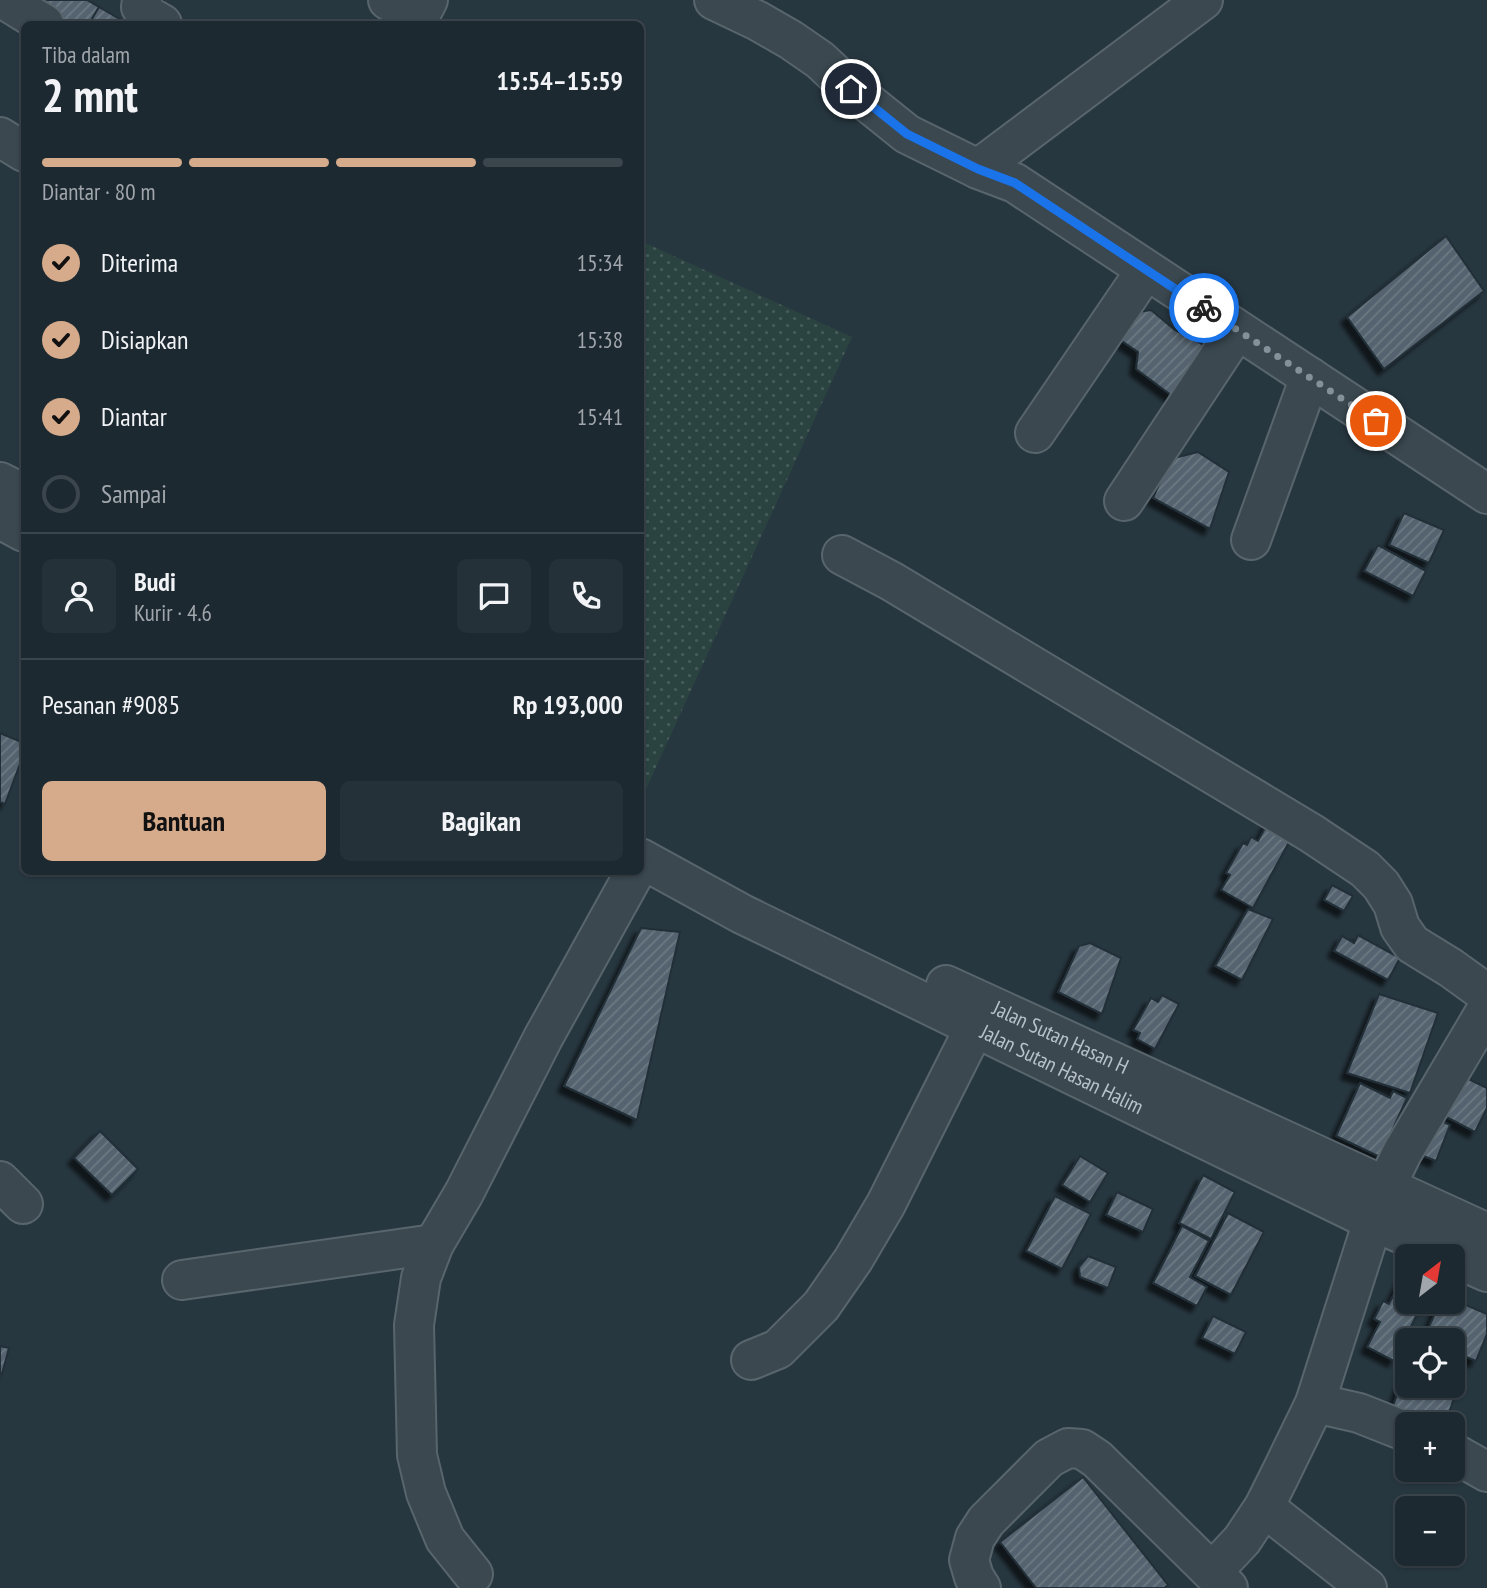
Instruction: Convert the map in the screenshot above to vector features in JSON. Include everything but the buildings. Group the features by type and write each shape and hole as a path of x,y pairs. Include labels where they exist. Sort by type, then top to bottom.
{"street":[{"path":"5,0 39,21"},
{"path":"142,0 141,6 157,21"},
{"path":"714,0 758,21 820,60 907,134 978,169 1015,183 1487,494"},
{"path":"978,169 1203,0"},
{"path":"0,137 21,150"},
{"path":"1035,433 1146,270"},
{"path":"1124,501 1237,330"},
{"path":"1251,540 1310,377"},
{"path":"0,482 21,492"},
{"path":"0,520 21,530"},
{"path":"842,555 891,581 1300,826 1365,869 1381,885 1393,904 1400,926 1412,944 1487,993"},
{"name":"Jalan Sutan Hasan Halim","path":"644,859 741,914 975,1027 1380,1203 1487,1272"},
{"name":"Jalan Sutan Hasan H","path":"644,859 872,951 1380,1203 1487,1233"},
{"path":"473,1574 445,1539 426,1493 417,1455 414,1325 421,1278 433,1244 464,1193 630,875"},
{"path":"981,1588 974,1577 969,1560 975,1538 986,1521 1049,1458 1068,1448 1082,1450 1097,1459 1220,1580 1264,1507 1315,1403 1380,1203 1402,1153 1487,1009"},
{"path":"751,1360 778,1349 821,1306 853,1260 886,1204 975,1027"},
{"path":"182,1280 433,1244"},
{"path":"1315,1403 1359,1413 1395,1427"},
{"path":"1465,1459 1487,1472"},
{"path":"1264,1507 1367,1588"}],"green space":[{"path":"644,242 852,337 647,787 644,785"}],"way so far":[{"path":"1204,308 1376,421"}],"route":[{"path":"851,89 907,134 978,169 1015,183 1204,308"}]}
